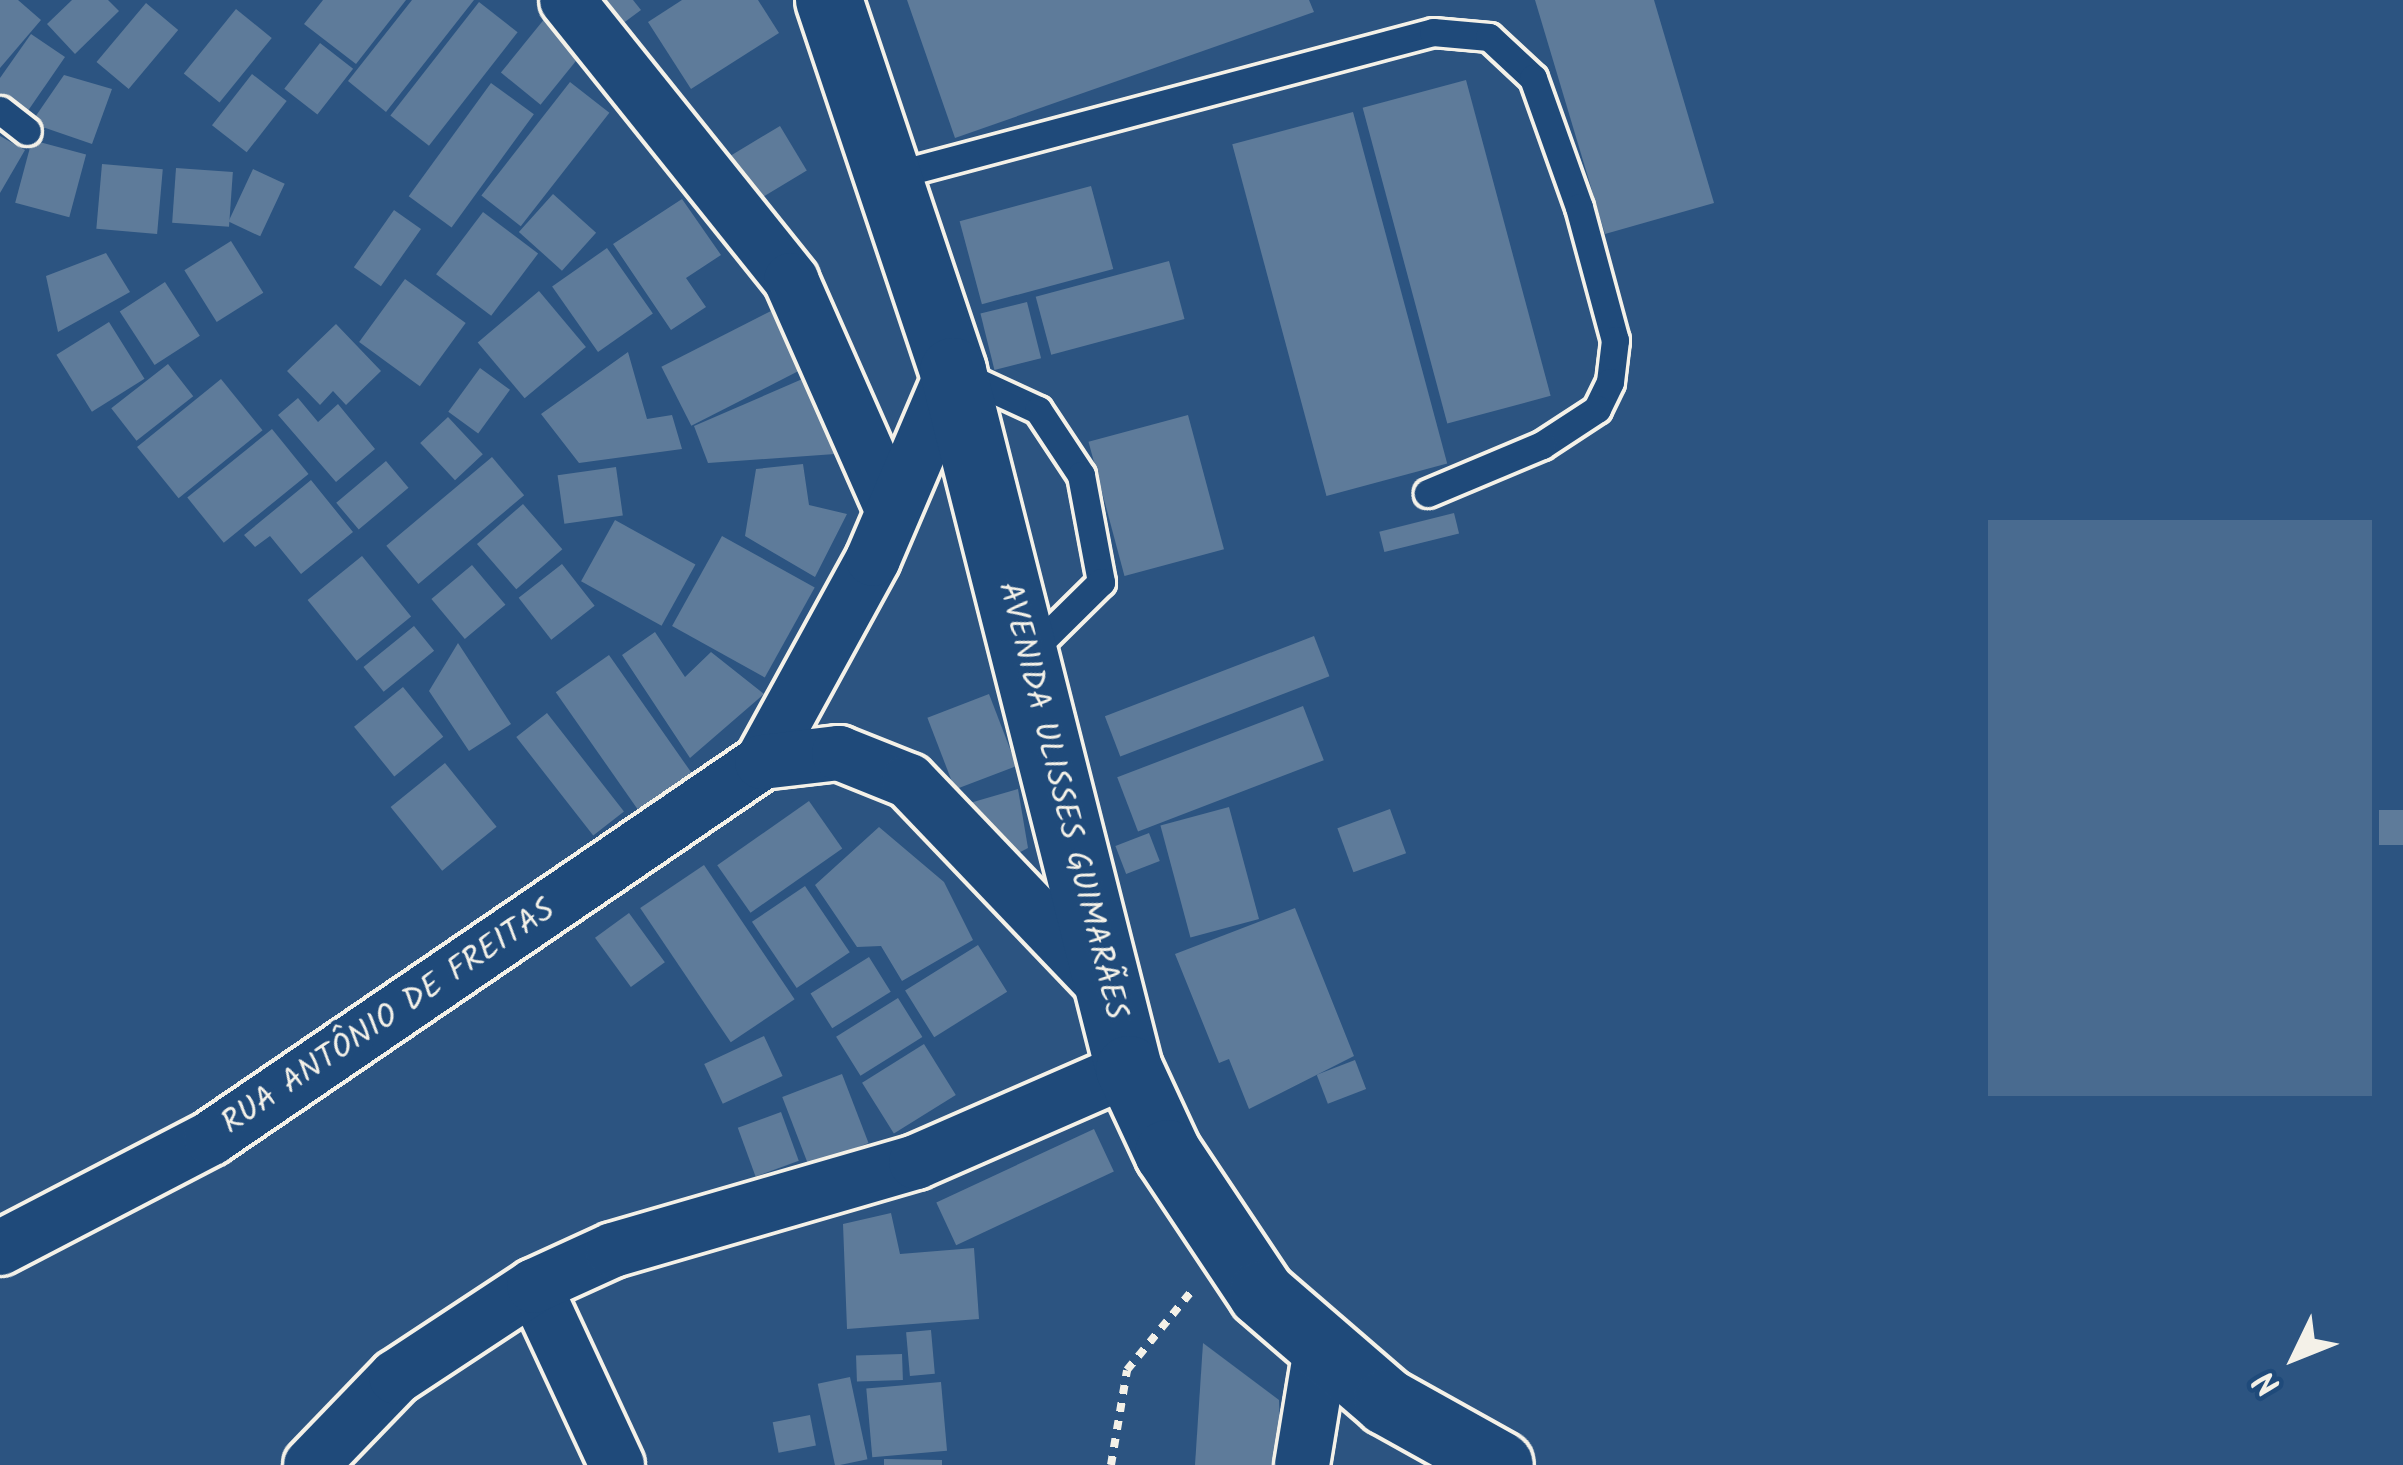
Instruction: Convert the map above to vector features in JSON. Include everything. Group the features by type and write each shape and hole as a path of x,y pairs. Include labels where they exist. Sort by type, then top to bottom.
{"main road":[{"name":"AVENIDA ULISSES GUIMARÃES","path":"830,0 953,371 1102,983 1129,1069 1228,1252 1321,1349 1444,1441 1500,1465"}],"street":[{"path":"567,0 791,280 892,509"},
{"name":"RUA ANTÔNIO DE FREITAS","path":"762,762 892,509 953,371"},
{"name":"RUA ANTÔNIO DE FREITAS","path":"0,1248 211,1138 762,762 839,753 909,781 1102,983"},
{"path":"311,1465 397,1377 534,1286 613,1250 916,1162 1129,1069"},
{"path":"534,1286 617,1465"},
{"path":"1303,1465 1321,1349"}],"lane":[{"path":"891,176 1433,32 1489,37 1533,78 1571,185 1615,340 1610,382 1597,409 1542,445 1428,493"},
{"path":"0,110 27,131"},
{"path":"953,371 1038,410 1081,475 1101,582 1026,656"}],"path":[{"path":"1111,1465 1127,1370 1228,1252"}],"shaded area":[{"path":"1988,520 2372,520 2372,1096 1988,1096"}],"building":[{"path":"0,0 18,0 41,20 0,68"},
{"path":"72,0 108,0 119,11 75,54 47,24"},
{"path":"323,0 406,0 356,64 304,24"},
{"path":"412,0 474,0 386,112 348,81"},
{"path":"597,0 633,0 641,10 618,27"},
{"path":"682,0 758,0 779,33 691,89 648,22"},
{"path":"907,0 1309,0 1314,12 955,138"},
{"path":"1535,0 1654,0 1714,203 1605,234"},
{"path":"479,2 518,32 429,146 390,115"},
{"path":"146,3 178,30 129,89 97,62"},
{"path":"236,9 272,38 220,102 184,74"},
{"path":"550,12 590,44 541,105 501,73"},
{"path":"31,34 65,57 23,118 0,103 0,78"},
{"path":"320,43 353,69 317,115 284,89"},
{"path":"252,74 287,101 247,152 212,125"},
{"path":"64,75 112,89 92,144 31,123"},
{"path":"1466,80 1551,396 1447,424 1363,108"},
{"path":"570,82 609,113 521,226 481,195"},
{"path":"491,83 534,114 452,227 409,196"},
{"path":"1353,112 1447,464 1326,496 1232,144"},
{"path":"780,126 807,171 740,211 713,166"},
{"path":"0,136 25,150 0,193"},
{"path":"32,140 86,154 69,217 15,203"},
{"path":"102,164 163,169 157,234 96,229"},
{"path":"176,168 233,172 229,227 172,223"},
{"path":"253,169 285,184 260,236 228,222"},
{"path":"1091,186 1113,269 982,304 960,221"},
{"path":"553,194 596,233 562,271 519,232"},
{"path":"682,199 721,255 686,278 706,307 671,330 613,244"},
{"path":"394,210 421,229 381,286 354,267"},
{"path":"483,212 538,254 491,316 436,274"},
{"path":"231,241 263,293 217,322 184,270"},
{"path":"607,248 653,314 598,352 552,286"},
{"path":"106,253 130,292 58,332 46,276"},
{"path":"1169,261 1185,319 1051,355 1036,297"},
{"path":"405,279 466,323 420,386 359,342"},
{"path":"165,282 200,336 155,365 120,311"},
{"path":"539,291 586,347 525,398 478,342"},
{"path":"1027,302 1041,358 994,370 980,314"},
{"path":"771,311 801,370 691,426 661,367"},
{"path":"109,322 145,379 92,412 56,355"},
{"path":"336,324 381,371 346,405 333,391 320,405 287,371"},
{"path":"628,352 647,419 672,415 682,449 579,463 541,414"},
{"path":"168,364 193,396 137,441 111,408"},
{"path":"480,368 510,390 478,433 448,412"},
{"path":"807,377 835,454 708,463 694,426"},
{"path":"221,379 263,430 179,498 137,447"},
{"path":"298,398 318,422 338,404 375,449 336,482 278,415"},
{"path":"1188,415 1224,549 1124,576 1089,442"},
{"path":"448,417 483,454 455,480 420,443"},
{"path":"272,429 309,474 224,543 187,498"},
{"path":"492,457 524,495 418,584 386,546"},
{"path":"386,461 408,488 359,530 336,503"},
{"path":"803,464 809,505 847,514 815,577 745,536 756,469"},
{"path":"616,467 623,516 564,524 558,475"},
{"path":"311,480 353,532 301,574 270,536 255,547 244,535"},
{"path":"523,504 562,549 516,589 477,544"},
{"path":"1454,513 1459,533 1384,552 1379,532"},
{"path":"615,520 695,565 662,626 581,581"},
{"path":"722,536 815,587 765,677 672,626"},
{"path":"362,556 411,617 357,661 308,600"},
{"path":"562,564 595,606 551,640 519,598"},
{"path":"472,565 505,605 465,639 431,599"},
{"path":"414,626 434,651 384,692 363,667"},
{"path":"655,632 685,677 711,652 764,694 690,758 622,655"},
{"path":"1314,636 1329,676 1120,756 1105,716"},
{"path":"458,643 511,724 469,751 429,691"},
{"path":"609,655 695,778 642,815 556,692"},
{"path":"403,687 443,737 394,776 354,727"},
{"path":"989,694 1017,766 955,790 927,718"},
{"path":"1303,706 1324,760 1138,831 1117,777"},
{"path":"547,713 624,812 593,836 516,737"},
{"path":"445,763 497,827 442,871 391,807"},
{"path":"1018,789 1028,848 997,864 956,807"},
{"path":"809,801 842,849 751,913 717,865"},
{"path":"1229,807 1259,919 1190,937 1160,825"},
{"path":"1390,809 1406,853 1353,872 1337,828"},
{"path":"2379,810 2403,810 2403,845 2379,845"},
{"path":"879,827 944,882 973,940 902,981 881,946 857,947 815,885"},
{"path":"1149,833 1160,861 1126,874 1115,846"},
{"path":"704,865 795,999 731,1042 640,908"},
{"path":"805,886 850,952 797,988 752,922"},
{"path":"1295,908 1354,1056 1249,1109 1229,1059 1219,1063 1175,954"},
{"path":"629,913 665,962 631,987 595,938"},
{"path":"978,945 1007,992 934,1037 905,991"},
{"path":"869,957 891,992 832,1028 810,994"},
{"path":"898,998 922,1037 860,1076 836,1037"},
{"path":"764,1036 783,1076 723,1104 704,1064"},
{"path":"924,1044 956,1095 894,1134 862,1083"},
{"path":"1355,1060 1366,1089 1328,1104 1317,1075"},
{"path":"842,1074 869,1143 809,1166 782,1097"},
{"path":"781,1112 799,1161 756,1177 738,1128"},
{"path":"1094,1129 1114,1172 956,1245 936,1203"},
{"path":"891,1213 900,1254 974,1248 979,1319 847,1329 843,1224"},
{"path":"931,1330 935,1374 910,1376 906,1332"},
{"path":"1203,1343 1279,1400 1281,1465 1195,1465"},
{"path":"902,1354 903,1380 857,1382 856,1356"},
{"path":"850,1377 867,1459 835,1465 818,1384"},
{"path":"941,1382 947,1451 872,1457 866,1389"},
{"path":"810,1415 816,1445 779,1453 773,1422"},
{"path":"884,1459 942,1460 942,1465 884,1465"}]}
